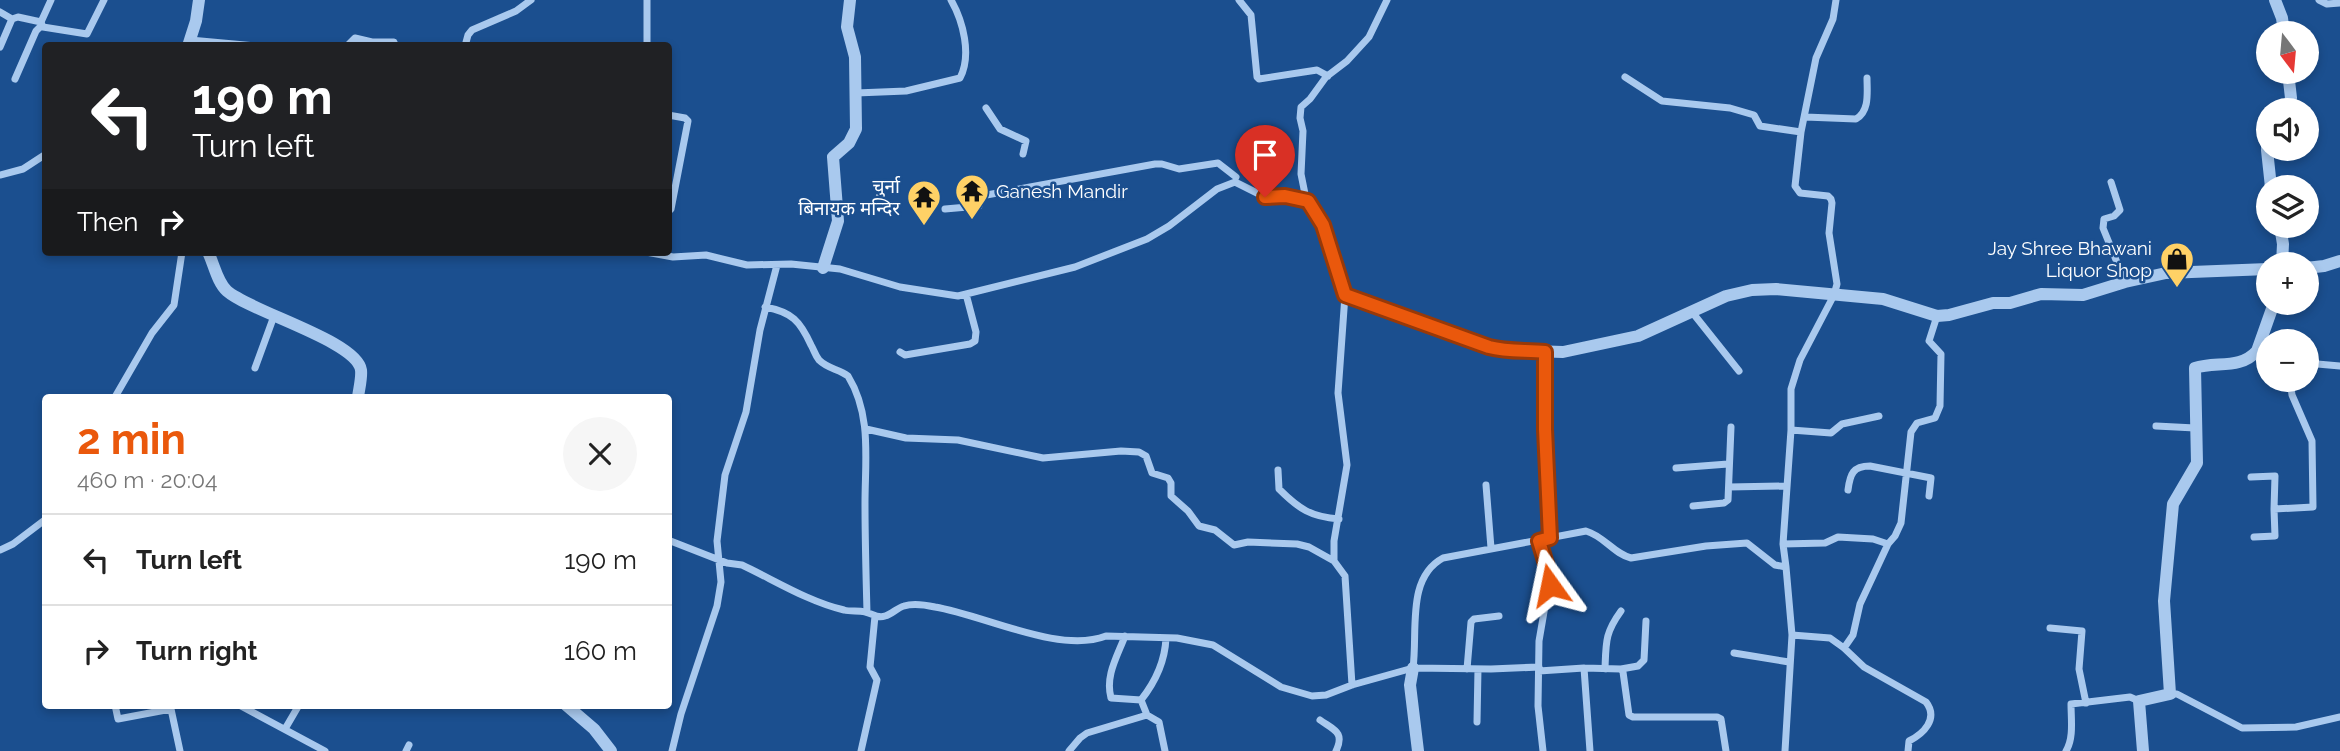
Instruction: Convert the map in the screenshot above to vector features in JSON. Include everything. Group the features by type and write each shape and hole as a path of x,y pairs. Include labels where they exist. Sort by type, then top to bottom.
{"street":[{"path":"15,79 51,0"},
{"path":"0,47 12,19 18,17 88,33 104,0"},
{"path":"189,42 199,0"},
{"path":"466,42 472,30 516,11 531,0"},
{"path":"647,0 647,42"},
{"path":"823,268 838,220 833,157 854,136 855,57 847,27 850,0"},
{"path":"856,93 906,91 960,78 965,41 957,10 951,0"},
{"path":"1239,0 1251,15 1259,79 1317,70 1328,76"},
{"path":"1334,561 1334,541 1347,465 1338,393 1345,295 1323,225 1306,199 1301,174 1301,107 1328,76 1347,61 1369,37 1387,0"},
{"path":"1785,751 1792,635 1783,544 1791,430 1791,389 1794,373 1834,295 1835,270 1829,233 1831,199 1828,196 1800,193 1795,186 1801,132 1816,58 1833,19 1836,0"},
{"path":"2275,0 2282,21"},
{"path":"2319,0 2327,4 2340,3"},
{"path":"0,12 12,19"},
{"path":"351,42 355,38 372,42 394,42"},
{"path":"1625,77 1662,101 1730,108 1754,115 1760,126 1801,132"},
{"path":"1805,117 1856,119 1862,115 1866,106 1867,78"},
{"path":"986,108 1000,129 1026,141 1023,154"},
{"path":"672,116 688,121 672,204"},
{"path":"0,175 23,169 42,157"},
{"path":"945,209 979,206 981,195 1162,163 1179,169 1218,163 1236,177"},
{"path":"668,256 706,255 747,265 823,268 857,273 900,287 958,296 1075,267 1147,239 1169,226 1217,189 1235,182 1265,197 1306,199"},
{"path":"2111,182 2120,210 2114,216 2104,219 2103,228 2125,282"},
{"path":"117,394 152,333 174,305 181,256"},
{"path":"210,256 226,290 274,316 318,334 354,359 361,370 358,394"},
{"path":"2319,266 2340,261"},
{"path":"671,751 717,606 720,559 717,541 725,475 746,412 765,307 777,265"},
{"path":"1345,295 1489,347 1510,351 1563,352 1638,336 1740,292 1776,289 1883,299 1937,316 1993,303 2010,303 2041,293 2083,295 2166,273 2256,270"},
{"path":"900,352 905,355 975,341 976,332 966,294"},
{"path":"765,307 791,315 820,360 827,367 848,376 861,403 866,429 867,612"},
{"path":"1692,312 1739,371"},
{"path":"255,368 274,316"},
{"path":"1844,648 1853,635 1860,604 1888,544 1901,523 1913,426 1935,418 1940,406 1941,354 1929,341 1937,316"},
{"path":"1545,352 1550,538"},
{"path":"2170,694 2164,601 2173,504 2197,463 2195,368 2236,364 2252,357 2256,352"},
{"path":"2319,364 2340,366"},
{"path":"2274,509 2313,507 2312,441 2292,392"},
{"path":"1791,430 1831,433 1842,424 1879,416"},
{"path":"2157,426 2195,428"},
{"path":"1693,506 1724,503 1728,500 1731,428"},
{"path":"866,429 906,438 958,440 1043,457 1139,452 1146,456 1152,473 1168,478 1171,483 1171,496 1188,511 1196,524 1215,530 1232,544 1297,544 1309,547 1334,561 1345,576 1352,685"},
{"path":"1676,468 1728,464"},
{"path":"1848,490 1850,476 1860,466 1870,466 1931,478 1930,496"},
{"path":"1278,471 1279,489 1291,501 1318,518 1339,520"},
{"path":"2251,477 2275,476 2275,536 2254,537"},
{"path":"1486,485 1491,548"},
{"path":"1729,487 1787,486"},
{"path":"0,550 13,544 42,522"},
{"path":"1418,751 1410,685 1418,591 1427,569 1443,558 1586,531 1594,533 1622,556 1631,558 1706,546 1747,543 1775,565 1786,567"},
{"path":"1783,544 1825,543 1838,537 1873,539 1888,544"},
{"path":"672,541 727,563 742,565 846,611 867,612 883,617 904,605 913,604 937,607 1040,636 1083,641 1106,636 1177,638 1213,645 1281,687 1304,694 1326,695 1413,668 1621,669 1638,666 1644,660 1646,621"},
{"path":"1539,541 1550,577 1539,641 1538,706 1543,751"},
{"path":"1605,669 1606,637 1621,611"},
{"path":"861,751 877,680 870,667 875,616"},
{"path":"1467,669 1471,622 1474,619 1499,616"},
{"path":"2050,628 2082,631 2080,669 2086,703"},
{"path":"1792,635 1830,638 1864,667 1926,702 1931,716 1925,730 1909,741 1908,751"},
{"path":"1125,636 1109,675 1109,690 1111,698 1141,700"},
{"path":"1141,700 1152,687 1165,658 1166,638"},
{"path":"1734,653 1789,662"},
{"path":"1584,668 1590,751"},
{"path":"1477,722 1478,669"},
{"path":"1621,669 1629,715 1717,717 1721,719 1727,751"},
{"path":"2066,751 2072,727 2071,704 2130,697 2139,701 2177,694 2242,728 2296,727 2340,717"},
{"path":"1141,700 1147,715 1159,722 1165,751"},
{"path":"2139,701 2143,751"},
{"path":"116,709 118,719 161,709"},
{"path":"170,709 180,751"},
{"path":"247,709 325,751"},
{"path":"285,729 297,709"},
{"path":"571,709 594,729 611,751"},
{"path":"1069,751 1080,737 1087,733 1147,715"},
{"path":"1320,720 1338,733 1340,739 1336,751"}],"place":[{"name":"Ganesh Mandir","path":"972,221"},
{"name":"चुर्ना बिनायक मन्दिर","path":"924,227"},
{"name":"Jay Shree Bhawani Liquor Shop","path":"2177,289"}],"route":[{"path":"1265,197 1285,196 1308,201 1323,225 1345,295 1489,347 1510,351 1545,352 1550,538 1539,541 1550,585"}]}
